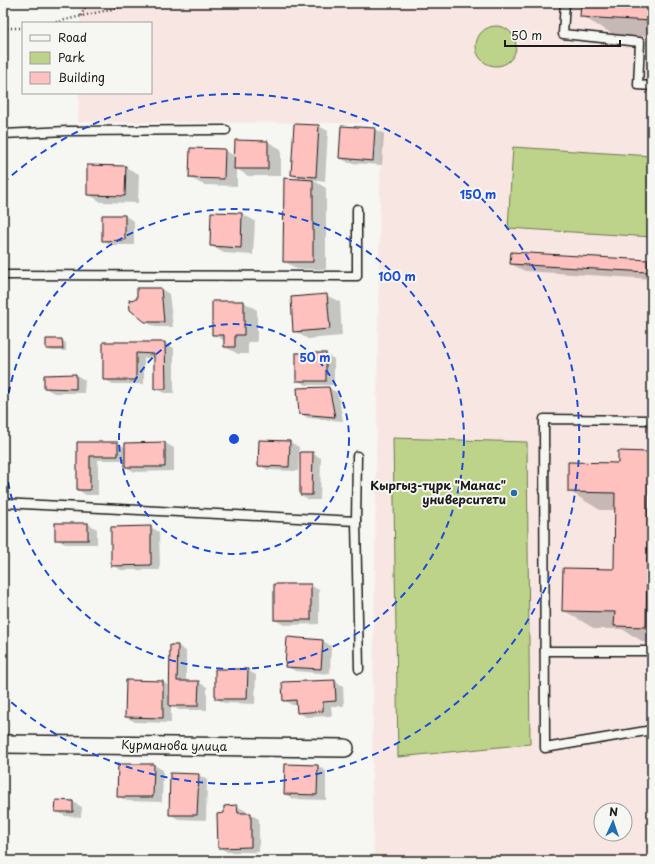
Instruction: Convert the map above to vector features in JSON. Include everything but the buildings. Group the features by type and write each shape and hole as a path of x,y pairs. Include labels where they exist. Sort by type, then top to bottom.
{"street":[{"name":"Курманова улица","path":"3,744 345,748"}],"lane":[{"path":"565,3 564,34 640,42 638,85 652,86"},
{"path":"3,134 67,130 226,130"},
{"path":"3,274 357,276 358,209"},
{"path":"652,420 544,419 545,748 652,730"},
{"path":"357,456 356,521 358,669"},
{"path":"3,503 356,521"},
{"path":"545,652 652,651"}],"path":[{"path":"80,17 87,3"},
{"path":"57,22 138,3"},
{"path":"3,28 22,28"}],"shaded area":[{"name":"Кыргыз-түрк \"Манас\" университети","path":"81,3 652,3 652,861 374,861 372,786 381,123 78,122 79,94 152,94 152,22 80,22"}],"green space":[{"path":"496,26 504,28 510,32 514,38 516,46 514,54 510,60 504,64 496,66 488,64 482,60 478,54 476,46 478,38 482,32 488,28"},
{"path":"513,147 652,156 652,237 508,228"},
{"path":"393,438 527,442 530,744 398,757"}],"place":[{"name":"Кыргыз-түрк \"Манас\" университети","path":"514,493"}]}
